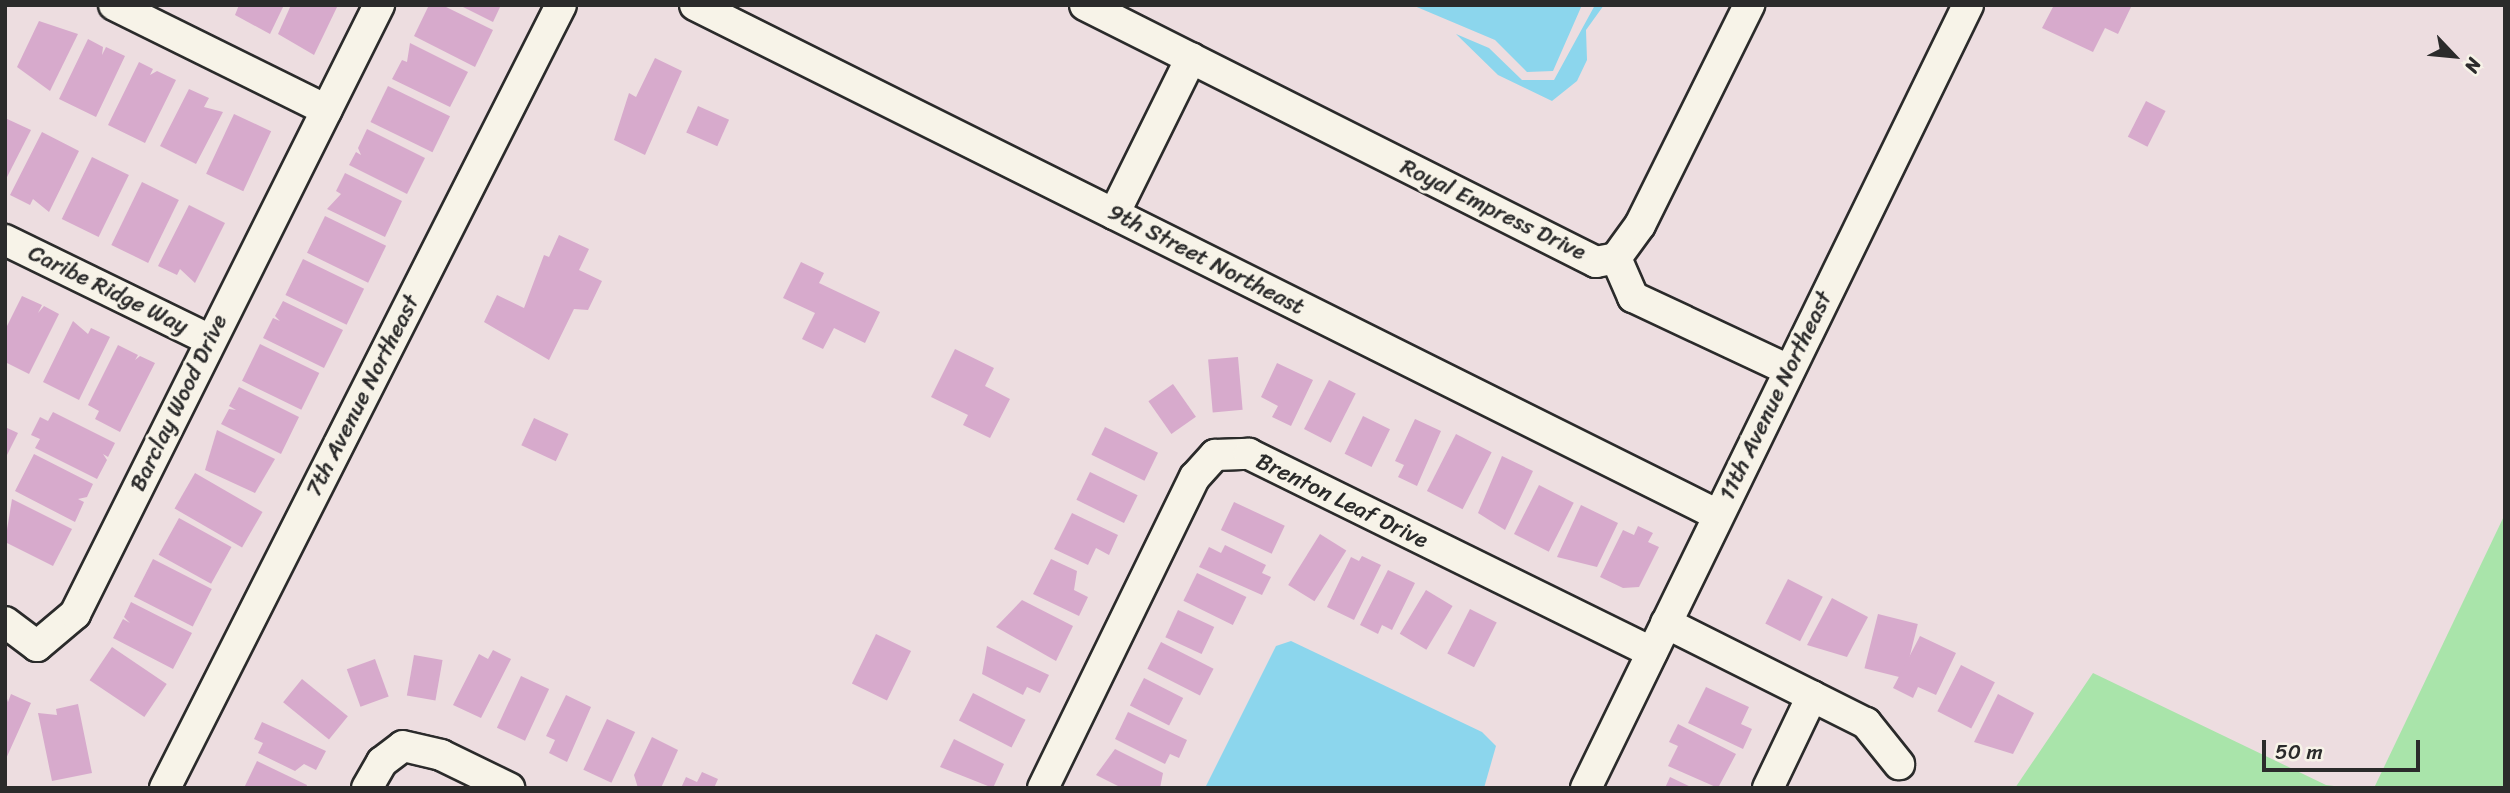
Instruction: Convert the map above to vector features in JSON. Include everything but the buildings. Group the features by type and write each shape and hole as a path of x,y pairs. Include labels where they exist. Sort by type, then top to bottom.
{"street":[{"path":"114,5 326,110"},
{"name":"Barclay Wood Drive","path":"5,622 37,646 75,614 379,5"},
{"name":"7th Avenue Northeast","path":"165,788 561,5"},
{"name":"9th Street Northeast","path":"695,5 1718,515"},
{"name":"Royal Empress Drive","path":"1085,5 1596,262 1616,258 1640,225 1749,5"},
{"name":"11th Avenue Northeast","path":"1586,788 1968,5"},
{"path":"1114,214 1191,58"},
{"name":"Caribe Ridge Way","path":"5,240 210,340"},
{"path":"1616,258 1633,298 1789,370"},
{"name":"Brenton Leaf Drive","path":"1043,788 1195,477 1215,455 1249,454 1652,652"},
{"path":"1666,624 1866,723 1899,764"},
{"path":"1768,788 1812,696"},
{"path":"367,788 382,762 403,746 441,755 509,788"}],"green space":[{"path":"2505,514 2505,788 2374,788"},
{"path":"2093,673 2326,785 2350,788 2015,788"}],"water":[{"path":"1412,5 1582,5 1553,71 1527,72 1495,40"},
{"path":"1595,5 1604,5 1586,30 1587,60 1577,81 1552,101 1498,75 1456,34 1489,48 1522,80 1554,80"},
{"path":"1291,641 1482,732 1496,746 1484,788 1205,788 1276,646"}]}
